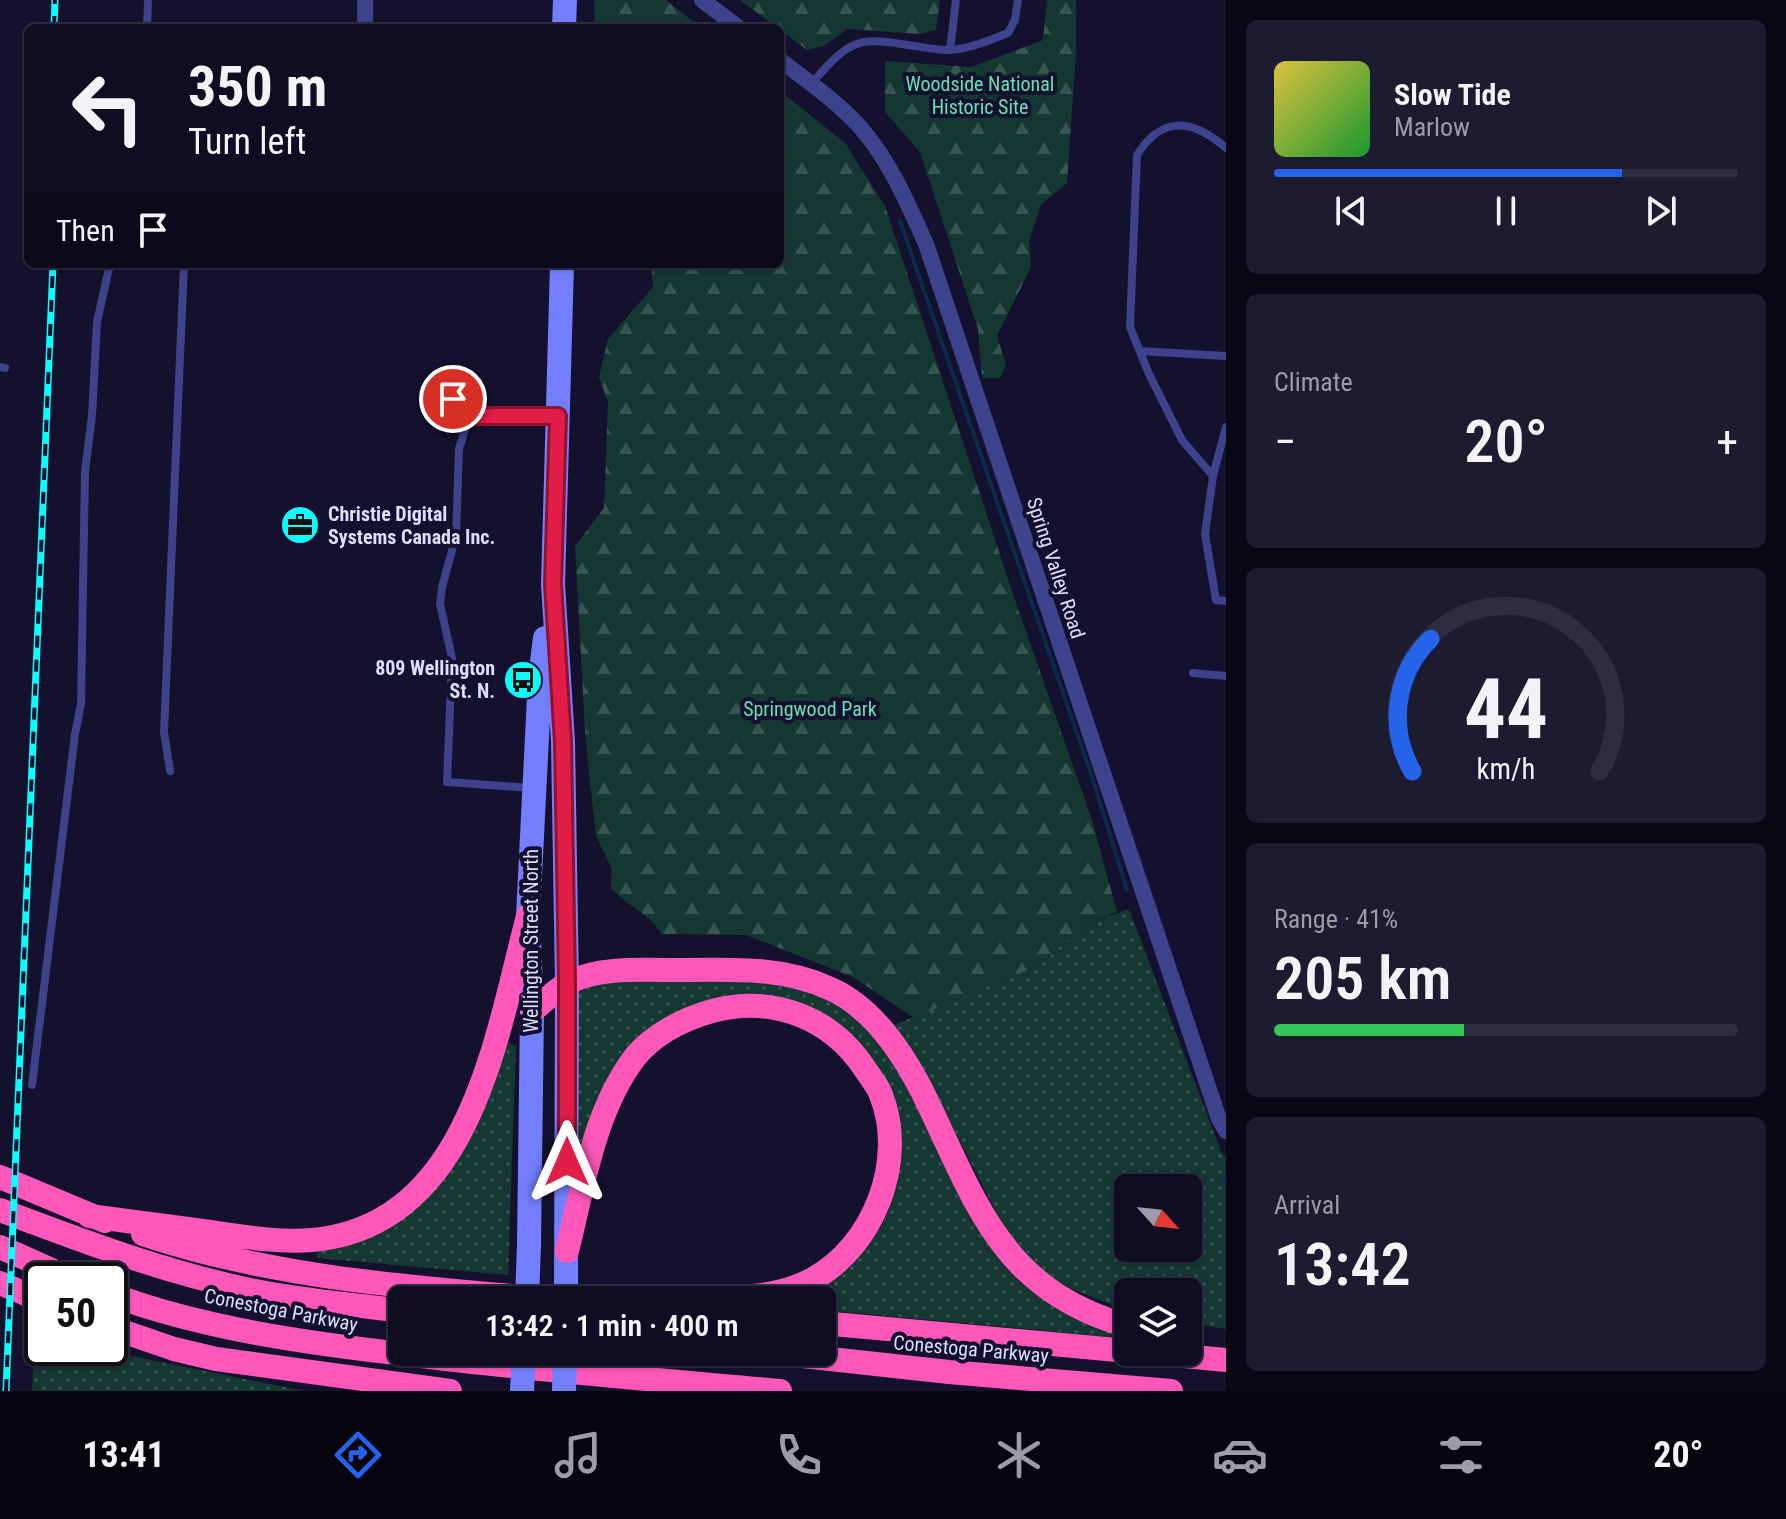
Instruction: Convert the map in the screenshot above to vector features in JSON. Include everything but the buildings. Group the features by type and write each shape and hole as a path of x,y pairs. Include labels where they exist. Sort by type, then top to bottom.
{"highway":[{"path":"89,1216 261,1239 312,1240 346,1234 378,1220 403,1204 427,1183 464,1128 502,1024 528,916"},
{"path":"532,1011 567,983 591,973 743,968 791,975 834,989 877,1022 907,1061 967,1185 998,1240 1028,1275 1061,1298 1114,1320"},
{"path":"567,1251 605,1115 621,1079 637,1056 656,1037 694,1016 756,1005 810,1018 853,1051 881,1094 887,1124 889,1164 875,1213 846,1255 813,1279 793,1286"},
{"name":"Conestoga Parkway","path":"0,1177 89,1216 171,1243 329,1277 419,1286"},
{"name":"Conestoga Parkway","path":"0,1210 121,1256 187,1275 253,1291 388,1309"},
{"path":"0,1247 34,1262"},
{"path":"0,1283 24,1293"},
{"name":"Conestoga Parkway","path":"128,1299 185,1316 312,1344 780,1391"},
{"name":"Conestoga Parkway","path":"836,1324 1114,1350"},
{"path":"128,1333 216,1359 450,1391"},
{"path":"1202,1344 1226,1349"},
{"path":"1202,1358 1226,1360"},
{"name":"Conestoga Parkway","path":"836,1359 1171,1391"}],"street":[{"path":"365,0 365,24"},
{"path":"564,24 565,0"},
{"path":"702,0 734,24"},
{"name":"Spring Valley Road","path":"784,63 861,128 886,162 926,244 1219,1119 1226,1131"},
{"name":"Wellington Street North","path":"562,268 553,584 563,742 567,983 566,1286"},
{"name":"Wellington Street North","path":"528,1286 532,1011 528,916 540,677 553,584"},
{"path":"522,1391 523,1366"},
{"path":"564,1391 565,1366"}],"lane":[{"path":"147,24 148,0"},
{"path":"950,50 956,0"},
{"path":"811,84 834,59 853,45 870,41 950,50 978,45 1008,33 1015,20 1018,0"},
{"path":"1213,476 1182,440 1130,327 1137,155 1148,138 1166,126 1184,124 1202,131 1226,148"},
{"path":"32,1085 81,704 85,471 92,416 97,322 109,268"},
{"path":"170,771 164,732 184,268"},
{"path":"1140,351 1226,356"},
{"path":"437,382 469,416 558,416"},
{"path":"469,416 459,449 456,536 440,604 452,658 447,782 534,788"},
{"path":"1226,427 1213,476 1205,534 1216,600 1226,601"},
{"path":"1193,673 1226,676"}],"green space":[{"path":"594,0 666,0 696,24 595,24"},
{"path":"740,0 940,0 936,30 920,34 847,29 824,46 807,50 784,33 784,24 772,24"},
{"name":"Woodside National Historic Site","path":"1047,0 1076,0 1076,53 1067,183 1041,205 1029,241 1031,267 997,336 1006,365 1000,378 982,378 978,329 920,152 885,112 885,61 971,67 1043,40"},
{"name":"Springwood Park","path":"784,94 845,143 885,206 1014,597 1092,820 1117,912 1090,923 1035,967 914,1018 853,977 746,935 662,934 651,920 611,888 612,869 596,836 585,731 575,546 604,508 608,402 599,377 608,339 653,287 651,268 784,268"},
{"path":"1129,909 1222,1154 1226,1156 1226,1329 1202,1325 1202,1278 1114,1278 1114,1306 1071,1289 1034,1265 1010,1239 916,1056 894,1025 1035,967 1090,923"},
{"path":"737,974 831,997 879,1036 977,1218 1113,1327 1111,1337 836,1311 836,1286 810,1286 856,1256 877,1233 891,1204 902,1142 814,1012 675,1014 590,1140 579,1143 577,994 591,985 610,981"},
{"path":"505,1041 516,1046 508,1275 317,1258 317,1246 403,1213"},
{"path":"128,1355 304,1391 32,1391 33,1366 128,1366"}],"waterway":[{"path":"900,221 1092,777 1127,890"}],"railway":[{"path":"54,24 55,0"},
{"path":"6,1391 53,268"}],"place":[{"name":"Christie Digital Systems Canada Inc.","path":"300,525"},
{"name":"809 Wellington St. N.","path":"523,680"}],"route":[{"path":"453,399 469,416 558,416 553,584 563,742 567,1162"}]}
